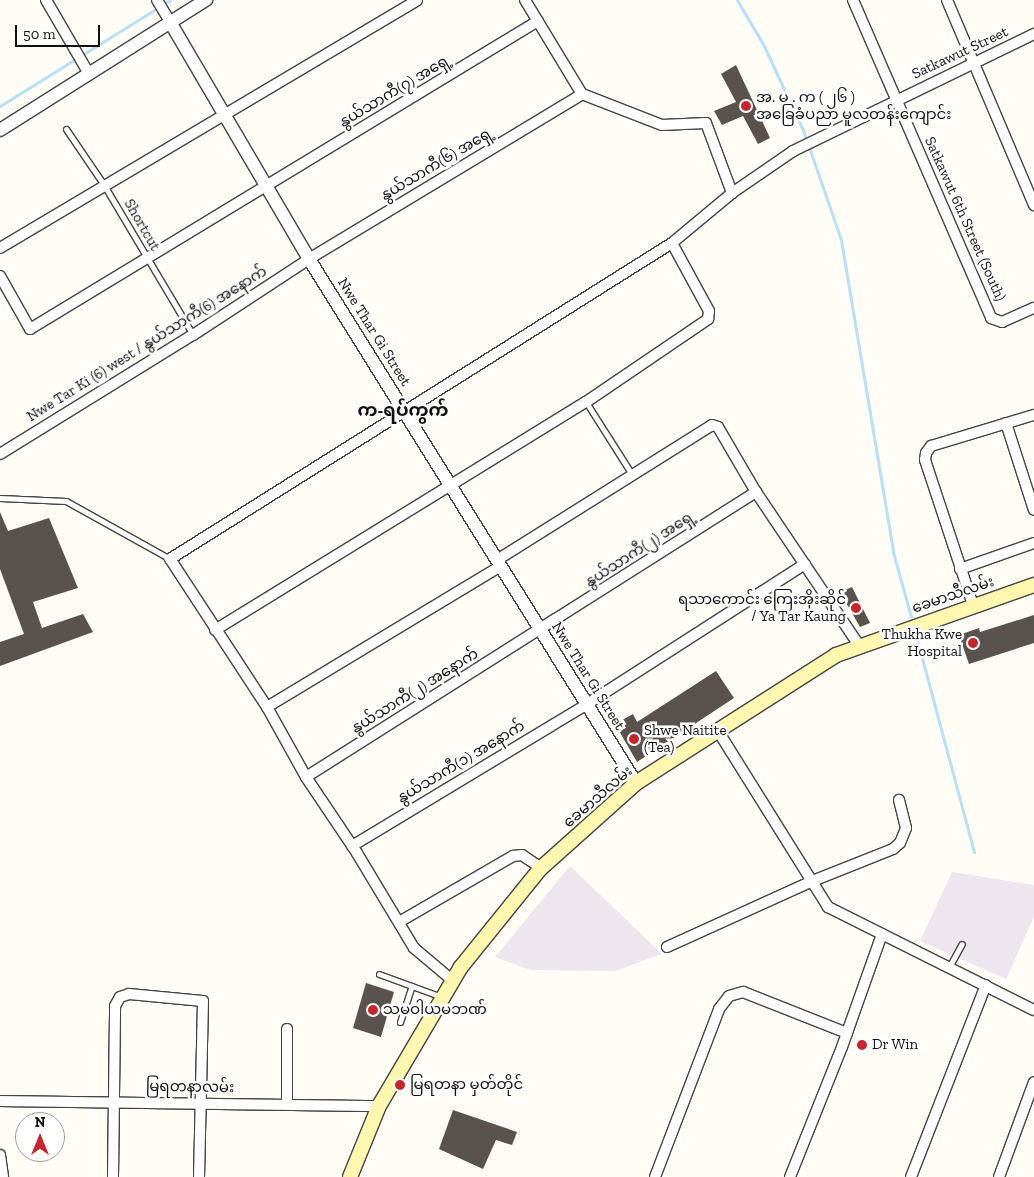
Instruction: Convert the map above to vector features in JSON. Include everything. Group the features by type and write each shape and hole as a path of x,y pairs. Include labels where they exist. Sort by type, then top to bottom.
{"main road":[{"name":"ခေမာသီလမ်း","path":"350,1177 379,1106 452,980 507,907 541,868 636,783 836,655 859,645 1034,584"}],"street":[{"path":"46,0 89,74"},
{"path":"0,130 206,0"},
{"path":"0,248 418,0"},
{"path":"525,0 582,94 662,125 706,123 732,193"},
{"name":"Satkawut 6th Street (South)","path":"853,0 995,322 1034,308"},
{"path":"947,0 1034,205"},
{"path":"159,4 170,22"},
{"name":"နွယ်သာကီ(၇) အရှေ့","path":"0,276 30,329 538,21"},
{"name":"Nwe Thar Gi Street","path":"170,22 309,260 636,783"},
{"name":"Satkawut Street","path":"170,559 405,414 672,243 732,193 794,151 817,138 1034,34"},
{"name":"နွယ်သာကီ(၆) အရှေ့","path":"309,260 582,94"},
{"path":"215,630 586,402 708,319 709,311 672,243"},
{"name":"Nwe Tar Ki (6) west / နွယ်သာကီ(6) အနောက်","path":"0,454 193,335 309,260"},
{"path":"974,605 960,569 925,460 926,453 931,446 1034,415"},
{"path":"1006,423 1034,510"},
{"path":"267,707 499,563 631,473 712,425 718,427 756,492 859,645"},
{"name":"နွယ်သာကီ(၂) အရှေ့","path":"541,630 756,492"},
{"path":"960,569 1034,543"},
{"path":"170,559 267,707 306,777 352,846 414,948 452,980"},
{"name":"နွယ်သာကီ(၁) အနောက်","path":"352,846 586,704 805,564"},
{"name":"နွယ်သာကီ(၂) အနောက်","path":"306,777 541,630"},
{"path":"718,730 812,885 828,907 1034,1010"},
{"path":"667,947 893,850 900,842 906,828 899,800"},
{"path":"399,922 513,856 522,855 541,868"},
{"path":"790,1177 848,1033 882,934"},
{"path":"911,1177 986,985"},
{"path":"655,1177 719,1009 729,996 743,992 848,1033"},
{"path":"113,1177 115,1006 120,998 129,994 203,1001 199,1177"},
{"path":"287,1029 287,1103"},
{"path":"999,1177 1034,1082"},
{"name":"မြရတနာလမ်း","path":"0,1101 287,1103 379,1106"},
{"path":"0,1155 3,1177"}],"lane":[{"name":"Shortcut","path":"66,129 104,186 193,335"},
{"path":"586,402 631,473"},
{"path":"0,498 66,501 170,559"},
{"path":"949,967 962,944"},
{"path":"379,974 442,997"},
{"path":"400,1022 412,986"}],"shaded area":[{"path":"570,866 662,954 615,971 531,970 495,957"},
{"path":"952,872 1034,885 1034,917 1006,979 920,941"}],"building":[{"name":"အ. မ . က ( ၂၆ ) အခြေခံပညာ မူလတန်းကျောင်း","path":"736,65 770,138 758,144 743,116 722,125 714,111 736,102 721,74"},
{"path":"0,512 8,531 49,518 78,588 33,602 42,628 83,614 93,632 0,666 0,642 24,634 0,569"},
{"name":"ရသာကောင်း ကြေးအိုးဆိုင် / Ya Tar Kaung","path":"852,587 870,623 860,627 840,592"},
{"path":"1034,615 1034,643 969,664 959,635 979,628 980,632"},
{"path":"716,671 734,698 637,762 615,724 633,714 637,722"},
{"name":"သမဝါယမဘဏ်","path":"366,983 394,992 381,1037 353,1028"},
{"path":"453,1110 517,1132 512,1145 496,1140 483,1169 439,1149"}],"waterway":[{"path":"0,106 170,0"},
{"path":"737,0 763,44 803,130 841,240 893,552 911,617"},
{"path":"915,632 974,852"}],"place":[{"name":"အ. မ . က ( ၂၆ ) အခြေခံပညာ မူလတန်းကျောင်း","path":"746,106"},
{"name":"ရသာကောင်း ကြေးအိုးဆိုင် / Ya Tar Kaung","path":"856,608"},
{"name":"Thukha Kwe Hospital","path":"973,643"},
{"name":"Shwe Naitite (Tea)","path":"634,739"},
{"name":"သမဝါယမဘဏ်","path":"373,1010"},
{"name":"Dr Win","path":"862,1045"},
{"name":"မြရတနာ မှတ်တိုင်","path":"400,1085"}],"district":[{"name":"က-ရပ်ကွက်","path":"403,410"}]}
